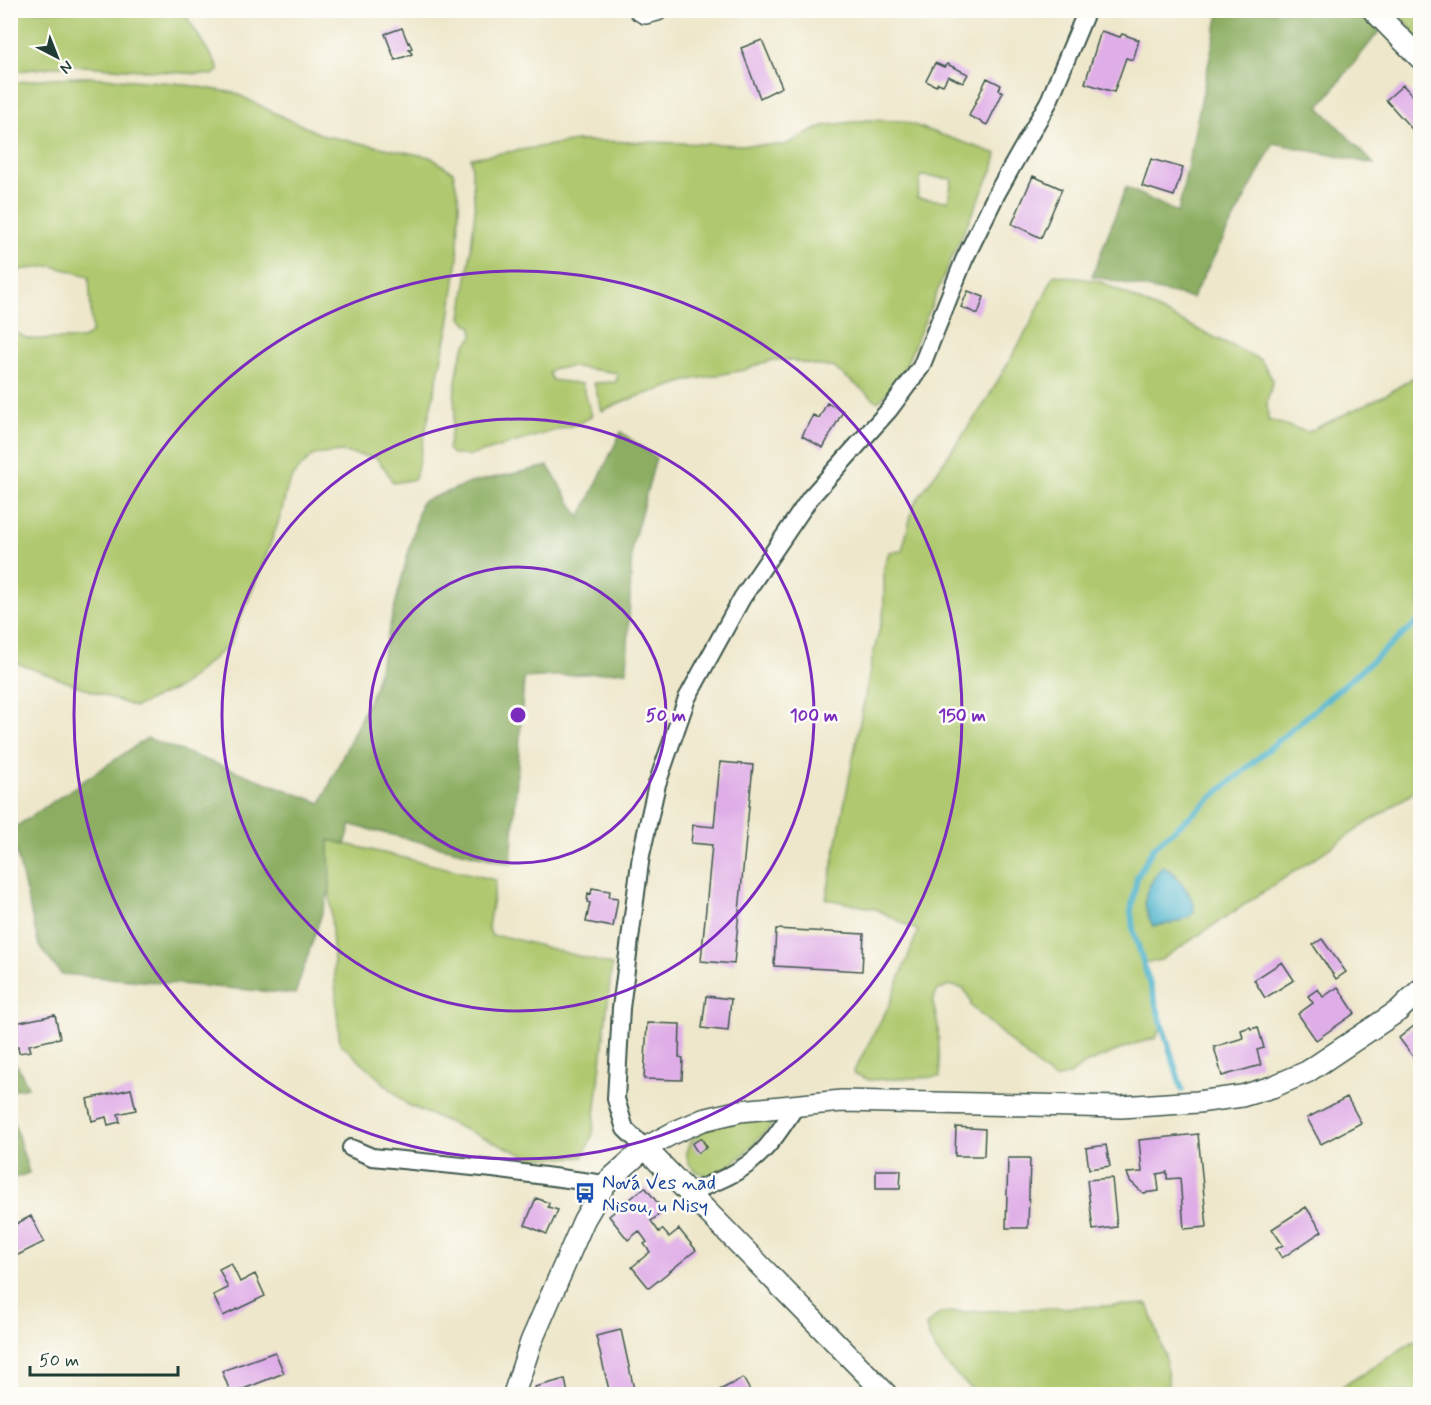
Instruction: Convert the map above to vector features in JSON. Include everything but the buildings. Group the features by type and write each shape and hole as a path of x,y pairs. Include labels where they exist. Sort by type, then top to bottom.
{"street":[{"path":"640,10 645,13 657,10"},
{"path":"886,1395 689,1192 625,1130 616,1099 621,1008 641,855 657,784 687,698 742,598 810,498 889,410 921,367 964,260 997,193 1049,101 1087,10"},
{"path":"1381,12 1420,58"},
{"path":"514,1395 531,1342 584,1220 605,1184 645,1148 675,1132 703,1120 740,1111 842,1101 1121,1107 1198,1102 1242,1096 1272,1087 1307,1072 1398,1011 1420,990"},
{"path":"689,1192 727,1176 752,1161 777,1135 796,1106"},
{"path":"351,1148 372,1157 493,1169 605,1184"}],"green space":[{"path":"1410,10 1420,11 1420,42 1408,30 1412,29 1399,14"},
{"path":"10,11 183,11 218,67 218,71 213,75 69,65 11,72"},
{"path":"1191,11 1362,11 1381,29 1319,107 1374,164 1274,143 1192,298 1092,276 1126,187 1178,213 1219,13"},
{"path":"87,77 175,83 235,93 325,136 430,157 453,172 459,200 458,258 449,325 415,479 393,483 376,458 342,452 313,455 295,473 287,488 281,515 230,644 180,687 135,707 11,661 11,306 15,332 28,339 83,339 92,332 89,276 52,266 11,271 11,83"},
{"path":"868,120 902,121 997,154 994,166 900,379 878,402 833,367 773,360 744,370 690,380 624,401 602,411 594,383 616,382 618,373 576,367 554,368 549,373 552,380 582,384 592,416 580,423 469,456 453,454 448,449 455,412 454,397 459,362 464,347 473,336 472,327 461,318 475,211 471,158 576,141 785,145 823,126","holes":["921,176 952,179 948,201 917,198"]},
{"path":"1054,275 1099,281 1261,360 1273,380 1267,402 1268,420 1308,432 1389,393 1420,373 1420,788 1161,960 1142,963 1162,1026 1156,1038 1134,1044 1087,1063 1069,1075 1055,1079 1043,1071 971,1006 971,1001 964,989 949,985 937,991 933,1002 938,1026 940,1077 869,1080 853,1073 889,1005 918,931 876,909 826,899 872,660 884,610 884,567 889,552 902,551 914,504 985,403 1029,327","holes":["1162,866 1174,873 1192,899 1145,896"]},
{"path":"621,432 656,458 632,546 627,671 524,678 511,864 351,825 345,844 329,840 330,889 295,994 61,974 39,946 11,830 147,738 321,803 374,689 421,502 470,483 548,466 580,518"},
{"path":"329,840 496,880 488,927 492,936 507,937 612,965 593,1134 583,1157 531,1158 408,1105 340,1043 328,864"},
{"path":"10,1064 17,1065 28,1087 11,1090"},
{"path":"10,1109 29,1173 11,1179 10,1179"},
{"path":"770,1116 773,1119 772,1124 735,1162 726,1168 706,1175 695,1170 688,1161 688,1145 704,1131 732,1122"},
{"path":"1148,1304 1165,1356 1170,1394 977,1394 953,1372 939,1355 926,1326 940,1313"},
{"path":"1420,1337 1420,1394 1331,1394"}],"water":[{"path":"1162,866 1174,873 1186,889 1194,904 1194,913 1180,921 1153,926 1146,909 1146,895"}],"waterway":[{"path":"1182,1090 1133,929 1131,911 1137,877 1154,847 1420,620"}],"place":[{"name":"Nová Ves nad Nisou, u Nisy","path":"585,1193"}]}
